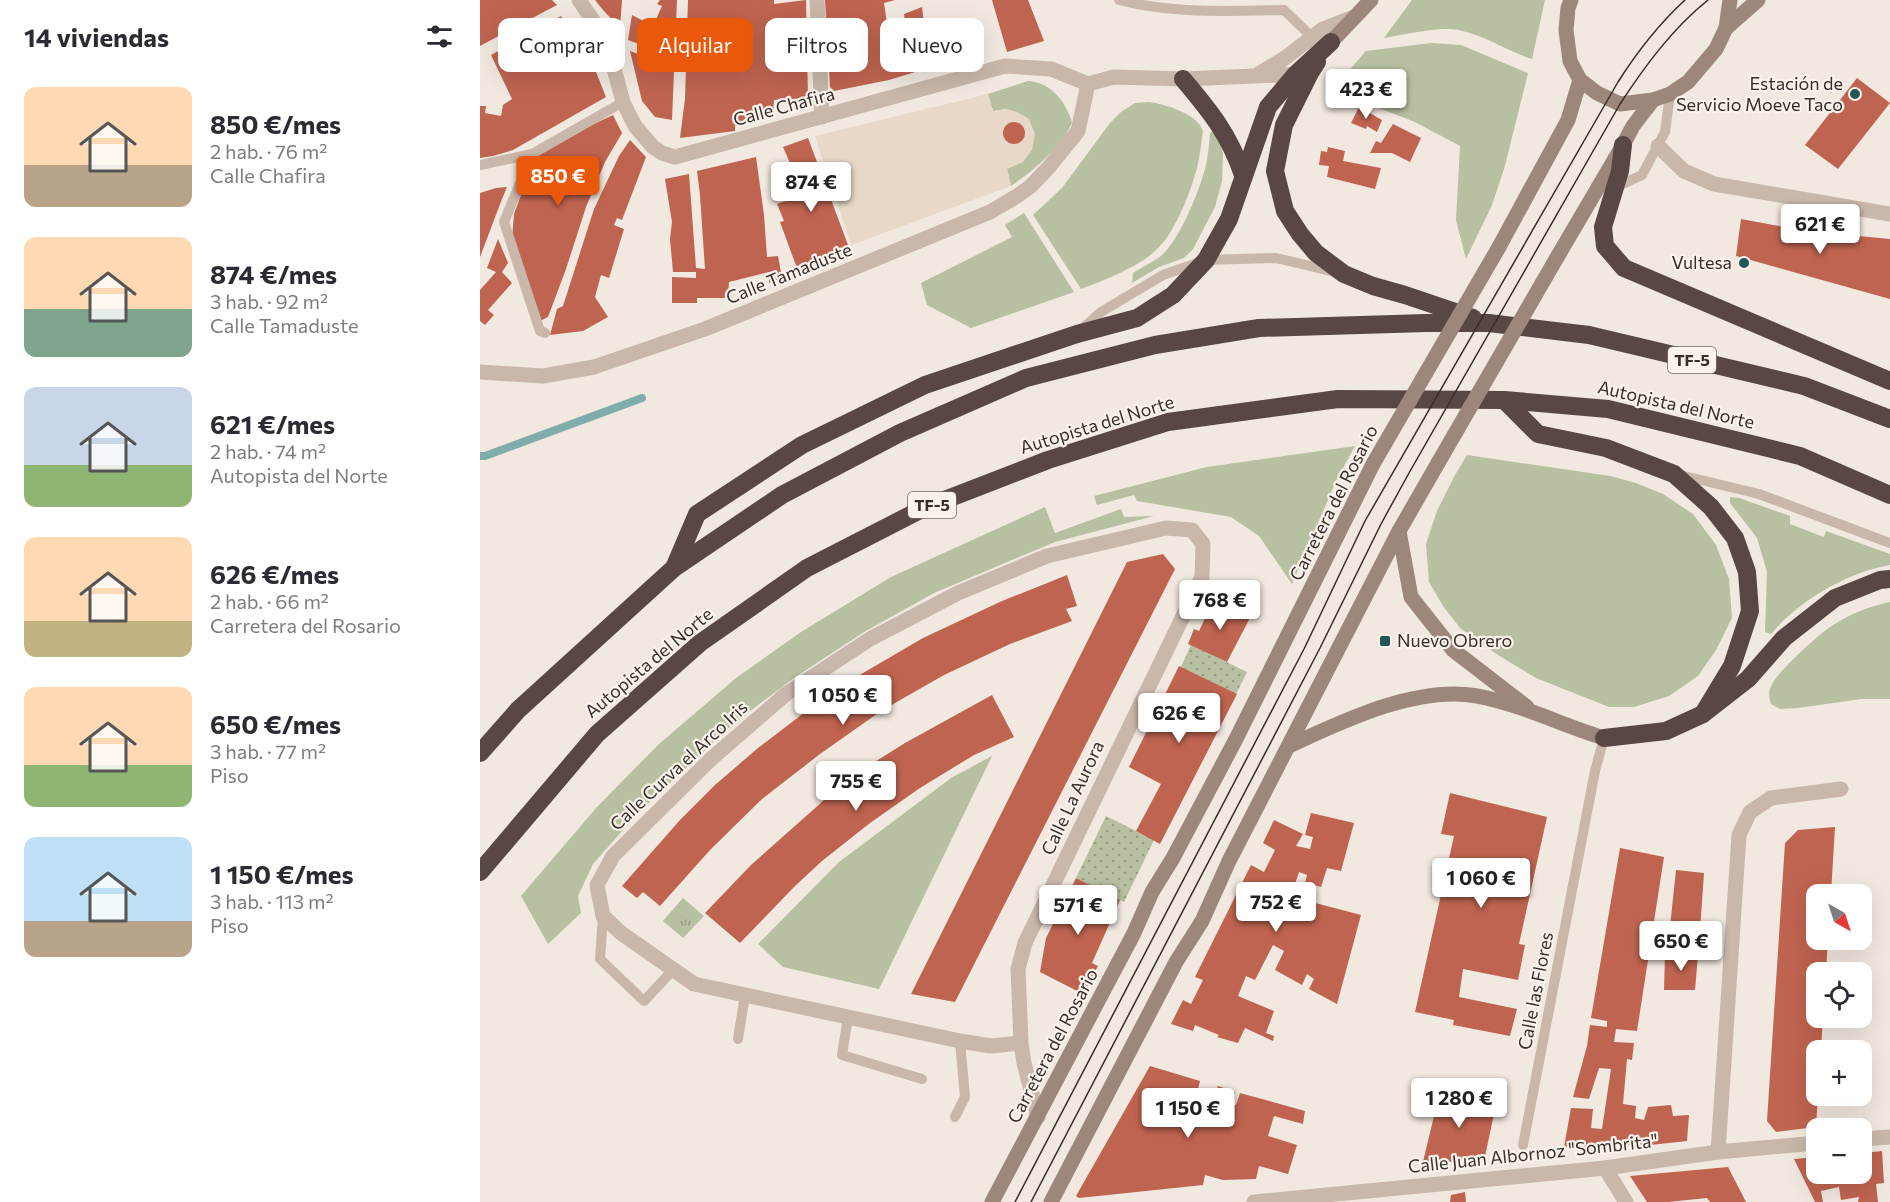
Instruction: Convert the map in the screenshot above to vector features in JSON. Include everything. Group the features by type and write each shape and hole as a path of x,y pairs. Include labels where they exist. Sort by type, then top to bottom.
{"highway":[{"path":"674,568 697,514 802,445 925,385 1077,334 1137,318 1173,295 1206,260 1229,219 1268,107 1331,42"},
{"path":"1302,74 1284,125 1275,171 1285,211 1300,234 1316,253 1344,274 1373,286 1489,323"},
{"path":"1183,79 1213,115 1244,175"},
{"path":"1623,145 1620,171 1603,227 1605,246 1624,268 1890,381"},
{"name":"TF-5","path":"480,753 518,710 674,568 782,495 900,434 1026,378 1155,345 1259,328 1489,323 1589,335 1804,386 1890,419"},
{"name":"Autopista del Norte","path":"480,872 597,734 700,643 807,568 924,508 1048,460 1168,422 1338,399 1504,400 1608,409 1800,456 1890,495"},
{"path":"1504,400 1539,434 1606,448 1674,474 1711,507 1735,538 1747,572 1750,611 1732,666 1704,714"},
{"path":"1604,738 1666,731 1704,714 1748,679 1784,638 1835,598 1880,580 1890,579"}],"main road":[{"path":"1331,42 1371,0"},
{"path":"1571,0 1566,30 1570,61 1580,80 1597,93 1620,104 1653,100 1670,94 1688,82 1716,49 1726,28 1730,0"},
{"path":"1726,28 1758,0"},
{"name":"Carretera del Rosario","path":"992,1202 1134,933 1152,892 1173,858 1236,739 1373,464 1499,247 1568,120 1580,80"},
{"path":"1052,1202 1176,962 1202,921 1229,861 1399,531 1633,126 1653,100"},
{"path":"1399,531 1411,597 1453,650 1535,713"},
{"path":"1289,746 1350,718 1428,694 1476,696 1535,713 1568,727 1604,738"}],"street":[{"name":"Calle Chafira","path":"579,0 596,25 613,65 623,102 635,126 653,147 675,157 1005,66 1051,69 1088,84"},
{"path":"817,0 822,117"},
{"path":"1253,77 1285,58 1311,36 1354,17"},
{"path":"1088,84 1114,77 1183,79 1302,74"},
{"name":"Calle Tamaduste","path":"480,372 543,376 594,367 705,329 990,212 1031,186 1049,168 1078,131 1088,84"},
{"path":"1658,146 1684,171 1714,184 1890,214"},
{"name":"Calle Curva el Arco Iris","path":"603,916 597,885 613,856 711,759 786,694 870,639 958,593 1047,556 1166,528 1192,530 1203,544 1202,577"},
{"name":"Calle La Aurora","path":"1038,1117 1021,1043 1018,969 1025,943 1202,577"},
{"path":"1718,1152 1739,835 1750,812 1772,798 1841,789"},
{"path":"603,916 621,933 694,984 960,1041 991,1046 1021,1043"},
{"path":"1872,1138 1890,1137"},
{"name":"Calle Juan Albornoz \"Sombrita\"","path":"1255,1202 1360,1197 1718,1152 1806,1144"},
{"path":"1605,1168 1626,1202"}],"lane":[{"path":"1119,0 1146,7 1208,11 1284,10 1311,36"},
{"path":"1592,198 1642,175 1665,132 1670,94"},
{"path":"480,165 532,154 623,102"},
{"path":"532,154 504,222 540,331 545,333"},
{"path":"1206,260 1275,258 1344,274"},
{"path":"1674,474 1759,494 1890,543"},
{"name":"Calle las Flores","path":"1523,1145 1595,771 1604,738"},
{"path":"603,916 600,959 644,1001 673,970"},
{"path":"738,1039 745,995"},
{"path":"848,1017 842,1054 922,1079"},
{"path":"955,1117 964,1097 960,1041"}],"green space":[{"path":"1412,0 1545,0 1532,59 1477,36 1451,29 1384,38"},
{"path":"1431,43 1461,45 1528,73 1504,169 1492,205 1466,259 1456,220 1460,146 1415,122 1332,90 1366,51"},
{"path":"1028,81 1051,89 1066,107 1072,122 1055,148 1028,174 1011,186 1007,169 1006,109 993,111 988,94"},
{"path":"1149,102 1188,115 1200,125 1203,131 1198,163 1190,189 1175,224 1155,251 1130,268 1081,289 1033,215 1062,188 1110,123 1121,112 1135,103"},
{"path":"1216,129 1223,153 1222,181 1215,207 1193,249 1184,258 1159,267 1132,283 1133,273 1161,256 1181,228 1198,191 1205,169 1210,133"},
{"path":"1024,213 1074,292 971,328 927,305 921,283 1012,237 1005,225"},
{"path":"1355,446 1336,481 1292,584 1259,536 1231,517 1137,501 1134,495 1097,505 1094,496 1207,467"},
{"path":"1467,455 1610,476 1663,494 1693,514 1716,545 1729,579 1732,618 1716,650 1698,676 1669,696 1634,707 1609,707 1536,678 1460,628 1443,606 1429,582 1426,544 1437,511"},
{"path":"1730,497 1790,516 1790,524 1824,537 1826,531 1890,554 1890,565 1841,581 1795,610 1771,634 1765,632 1767,572 1757,538 1730,503"},
{"path":"1045,507 1055,533 1121,509 1124,517 1154,516 1055,542 934,593 864,632 794,678 734,723 637,814 593,864 578,896 581,913 548,944 521,896 596,808 659,744 736,678 801,632 891,577"},
{"path":"1890,602 1890,699 1861,699 1780,709 1771,704 1769,691 1775,680 1816,638 1851,615"},
{"path":"1191,645 1247,672 1236,694 1181,667"},
{"path":"992,756 879,989 783,967 758,944 839,862 951,778"},
{"path":"1106,816 1154,840 1124,902 1076,878"},
{"path":"683,898 704,916 683,938 663,921"}],"shaded area":[{"path":"988,94 993,111 1006,109 1017,112 1029,119 1035,134 1032,150 1023,162 1007,169 1011,186 851,245 815,136"}],"building":[{"path":"480,0 552,0 557,5 533,18 498,18 498,36 480,46"},
{"path":"595,0 622,0 621,18 611,18"},
{"path":"660,0 677,0 676,18 657,18 662,6 657,4"},
{"path":"688,0 774,0 774,4 806,0 806,18 765,18 765,72 807,72 808,98 774,100 773,113 735,126 735,131 680,138 686,72 753,72 753,18 687,18"},
{"path":"825,0 895,0 884,3 886,18 880,18 880,72 915,72 889,80 834,91 830,87 829,72 868,72 868,18 826,18"},
{"path":"992,0 1028,0 1044,41 1007,52"},
{"path":"922,7 923,18 904,18 904,14"},
{"path":"632,15 638,18 637,43 628,40"},
{"path":"498,51 498,70 491,55"},
{"path":"630,51 637,54 637,72 674,72 672,120 655,117 642,101"},
{"path":"499,72 596,72 606,97 513,150 480,158 480,106 486,106 485,113 501,116 503,105 512,99"},
{"path":"1857,78 1890,103 1838,169 1805,145"},
{"path":"1359,107 1382,120 1377,132 1367,126 1366,129 1351,123"},
{"path":"613,115 622,133 605,162 586,207 548,317 540,321 512,239 514,214 526,181 540,154 579,131"},
{"path":"1014,122 1022,125 1025,133 1022,141 1014,144 1006,141 1003,133 1006,125"},
{"path":"1393,124 1421,138 1410,162 1392,153 1370,153 1376,141 1381,143"},
{"path":"808,138 851,253 798,271 780,222 784,221 777,204 804,195 783,147"},
{"path":"630,140 646,157 622,220 617,218 614,225 624,229 609,278 601,275 595,297 608,317 583,331 550,335 557,309 563,306 594,209 619,156"},
{"path":"1328,147 1345,151 1343,161 1381,168 1375,189 1327,177 1329,166 1319,165 1321,151 1327,152"},
{"path":"756,157 767,257 778,256 782,278 769,283 769,272 729,282 728,298 697,298 697,303 672,303 672,277 696,278 696,272 673,272 670,239 672,222 665,179 689,174 696,268 705,269 697,171"},
{"path":"507,187 480,257 480,193"},
{"path":"1741,219 1806,231 1890,239 1890,299 1736,256"},
{"path":"498,239 508,263 502,272 512,283 488,310 494,315 485,325 480,321 480,290 496,272 487,268"},
{"path":"1163,554 1175,569 955,1002 911,994 1127,562"},
{"path":"1067,575 1077,606 1066,609 1072,621 1010,644 944,675 881,711 762,799 710,850 660,906 643,892 637,898 622,886 680,820 715,785 758,748 834,690 923,638 1002,601"},
{"path":"1211,601 1252,614 1227,662 1188,644 1194,629 1199,631 1206,616 1203,614"},
{"path":"1179,666 1237,694 1160,844 1136,831 1161,784 1129,767"},
{"path":"992,695 1014,737 974,755 920,788 870,823 822,861 740,943 705,913 751,865 832,793 865,768 905,743"},
{"path":"1450,793 1547,817 1519,944 1525,945 1518,980 1463,969 1459,997 1517,1009 1510,1036 1453,1025 1454,1020 1415,1012 1454,836 1441,834"},
{"path":"1311,813 1354,823 1341,871 1327,868 1321,887 1305,883 1307,875 1299,872 1294,887 1290,886 1285,895 1361,915 1337,1004 1309,989 1314,979 1307,974 1302,985 1275,970 1284,951 1273,945 1255,980 1246,976 1238,996 1274,1011 1266,1033 1274,1036 1273,1041 1245,1028 1238,1043 1217,1037 1219,1035 1195,1025 1193,1031 1171,1024 1183,1000 1191,1004 1203,980 1195,977 1251,865 1264,872 1275,850 1263,843 1274,820 1303,834 1296,846 1310,849 1313,837 1305,835"},
{"path":"1835,827 1832,884 1806,884 1806,950 1827,950 1827,962 1806,962 1806,1028 1822,1028 1822,1040 1806,1040 1806,1106 1817,1106 1817,1118 1806,1118 1806,1128 1776,1132 1767,1121 1785,843 1798,830"},
{"path":"1620,848 1664,857 1637,1031 1616,1029 1614,1042 1634,1043 1632,1060 1627,1059 1623,1104 1636,1106 1635,1118 1644,1120 1648,1107 1671,1105 1673,1116 1689,1115 1687,1141 1641,1146 1602,1143 1601,1148 1564,1147 1571,1108 1593,1109 1591,1128 1602,1129 1611,1069 1599,1068 1589,1099 1573,1097 1587,1046 1590,1025 1607,1027 1607,1021 1591,1018"},
{"path":"1676,870 1704,873 1700,930 1670,927"},
{"path":"1076,878 1120,900 1092,963 1098,966 1083,994 1040,972 1046,938"},
{"path":"1665,955 1698,955 1695,990 1664,990"},
{"path":"1150,1066 1200,1081 1196,1098 1212,1102 1218,1086 1235,1092 1231,1104 1236,1105 1240,1093 1305,1111 1303,1124 1274,1116 1268,1136 1297,1145 1288,1174 1259,1166 1256,1179 1223,1180 1205,1175 1203,1185 1079,1198 1076,1196"},
{"path":"1441,1087 1497,1100 1484,1161 1449,1162 1448,1167 1421,1170"},
{"path":"1882,1151 1884,1183 1876,1184 1878,1202 1858,1202 1859,1197 1841,1200 1839,1187 1821,1191 1823,1202 1815,1202 1806,1184 1872,1184 1872,1152"},
{"path":"1806,1158 1806,1184 1794,1159"},
{"path":"1728,1167 1746,1202 1710,1202 1707,1198 1647,1202 1630,1176"},
{"path":"1465,1192 1466,1202 1450,1202 1451,1195"}],"waterway":[{"path":"480,456 642,398"}],"tram line":[{"path":"1015,1202 1304,649 1365,521 1618,82 1649,39 1685,0"},
{"path":"1031,1202 1409,473 1620,104 1660,49 1708,0"}],"place":[{"name":"Estación de Servicio Moeve Taco","path":"1855,94"},
{"name":"Vultesa","path":"1744,263"},
{"name":"Nuevo Obrero","path":"1385,641"}]}
